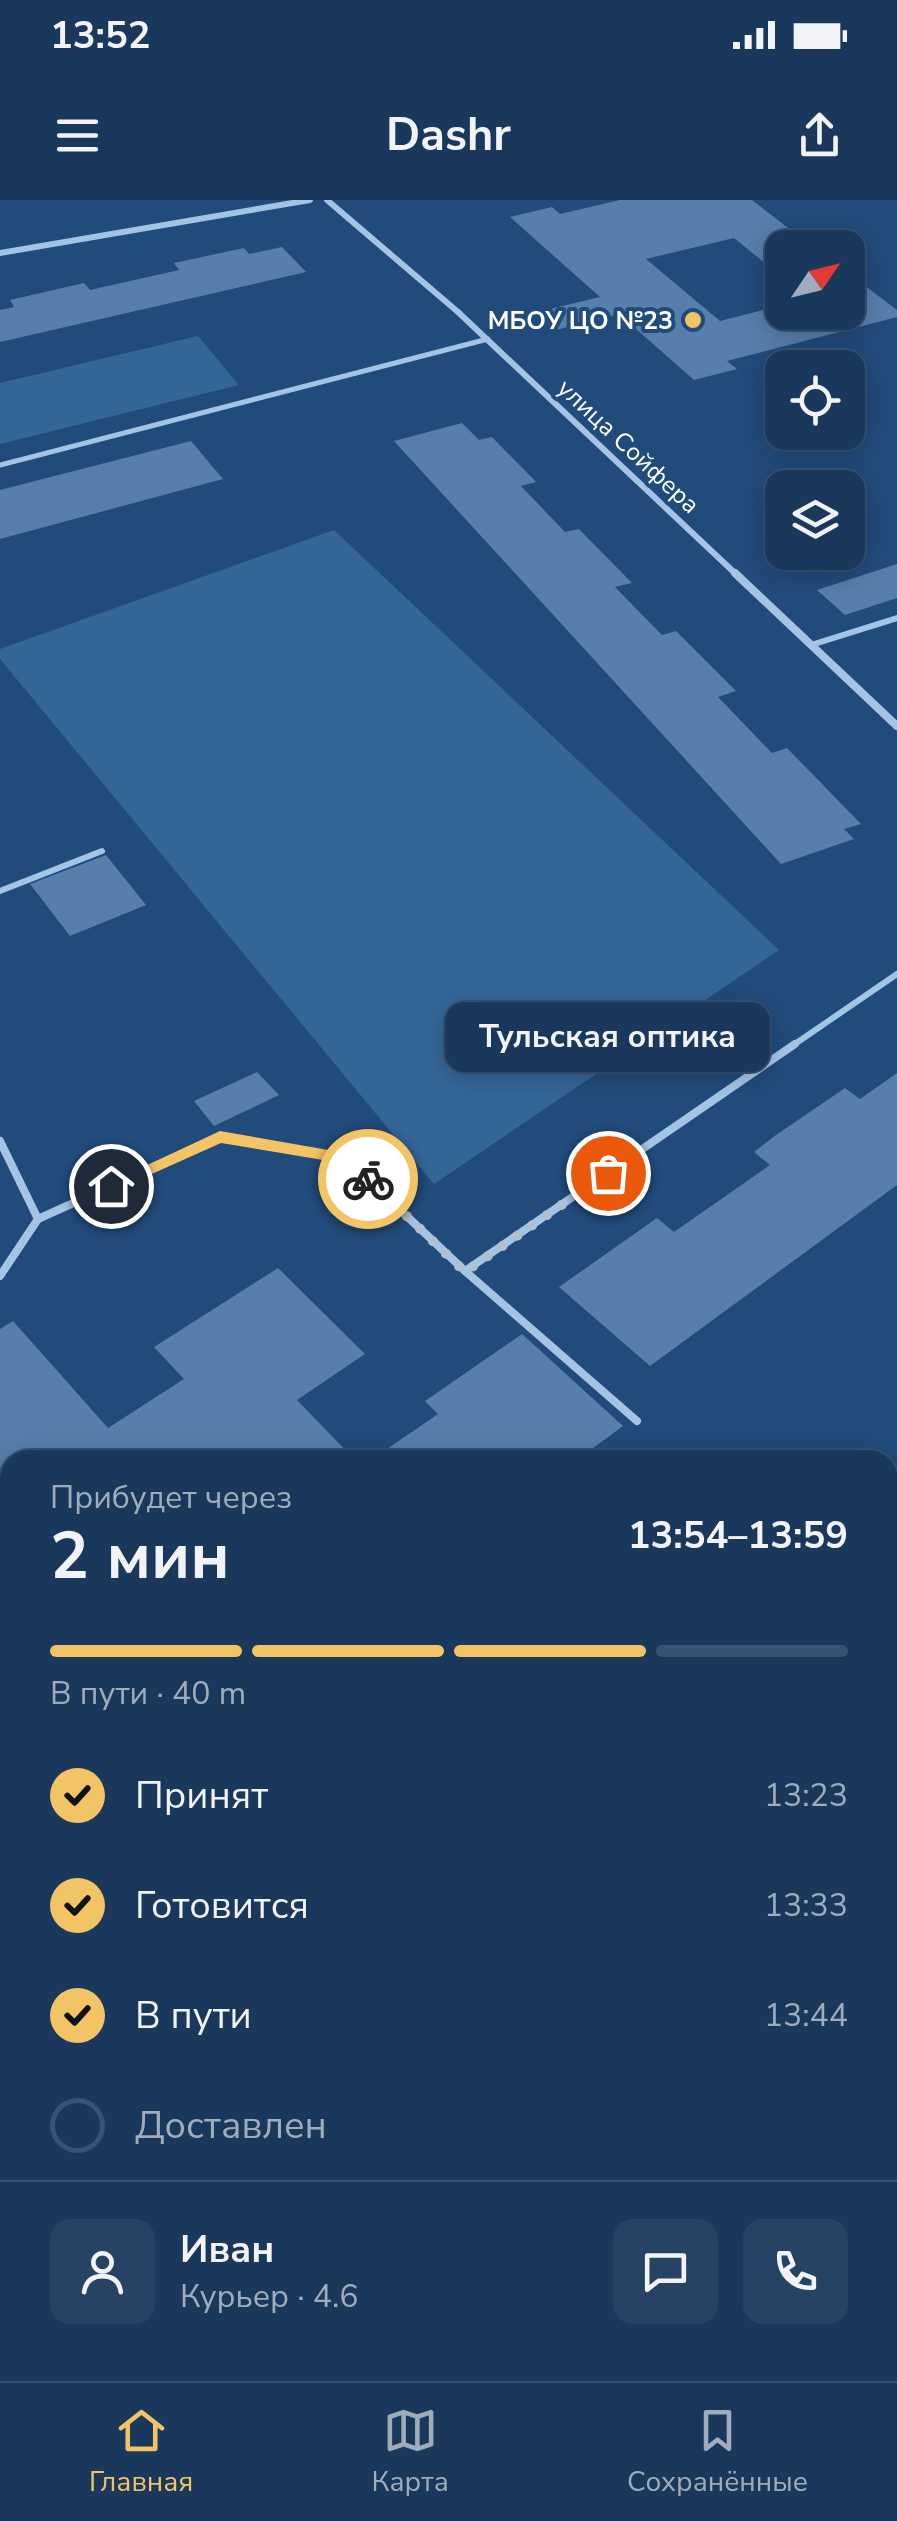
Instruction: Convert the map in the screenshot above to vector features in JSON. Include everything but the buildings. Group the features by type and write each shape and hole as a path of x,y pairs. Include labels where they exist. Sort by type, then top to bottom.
{"street":[{"path":"0,253 310,200"},
{"name":"улица Сойфера","path":"327,200 488,340 897,726"}],"lane":[{"path":"0,465 488,340"},
{"path":"811,646 897,618"},
{"path":"0,891 102,851"},
{"path":"465,1272 897,974"},
{"path":"0,1276 38,1219 220,1137 345,1158 465,1272 637,1421"},
{"path":"0,1141 38,1219"}],"shaded area":[{"path":"198,336 239,385 0,444 0,383"},
{"path":"334,530 779,950 434,1184 0,659 0,649"}],"way so far":[{"path":"368,1179 465,1272 608,1173"}],"place":[{"name":"МБОУ ЦО №23","path":"693,320"},
{"name":"Тульская оптика","path":"608,1173"}],"route":[{"path":"111,1186 220,1137 345,1158 368,1179"}]}
